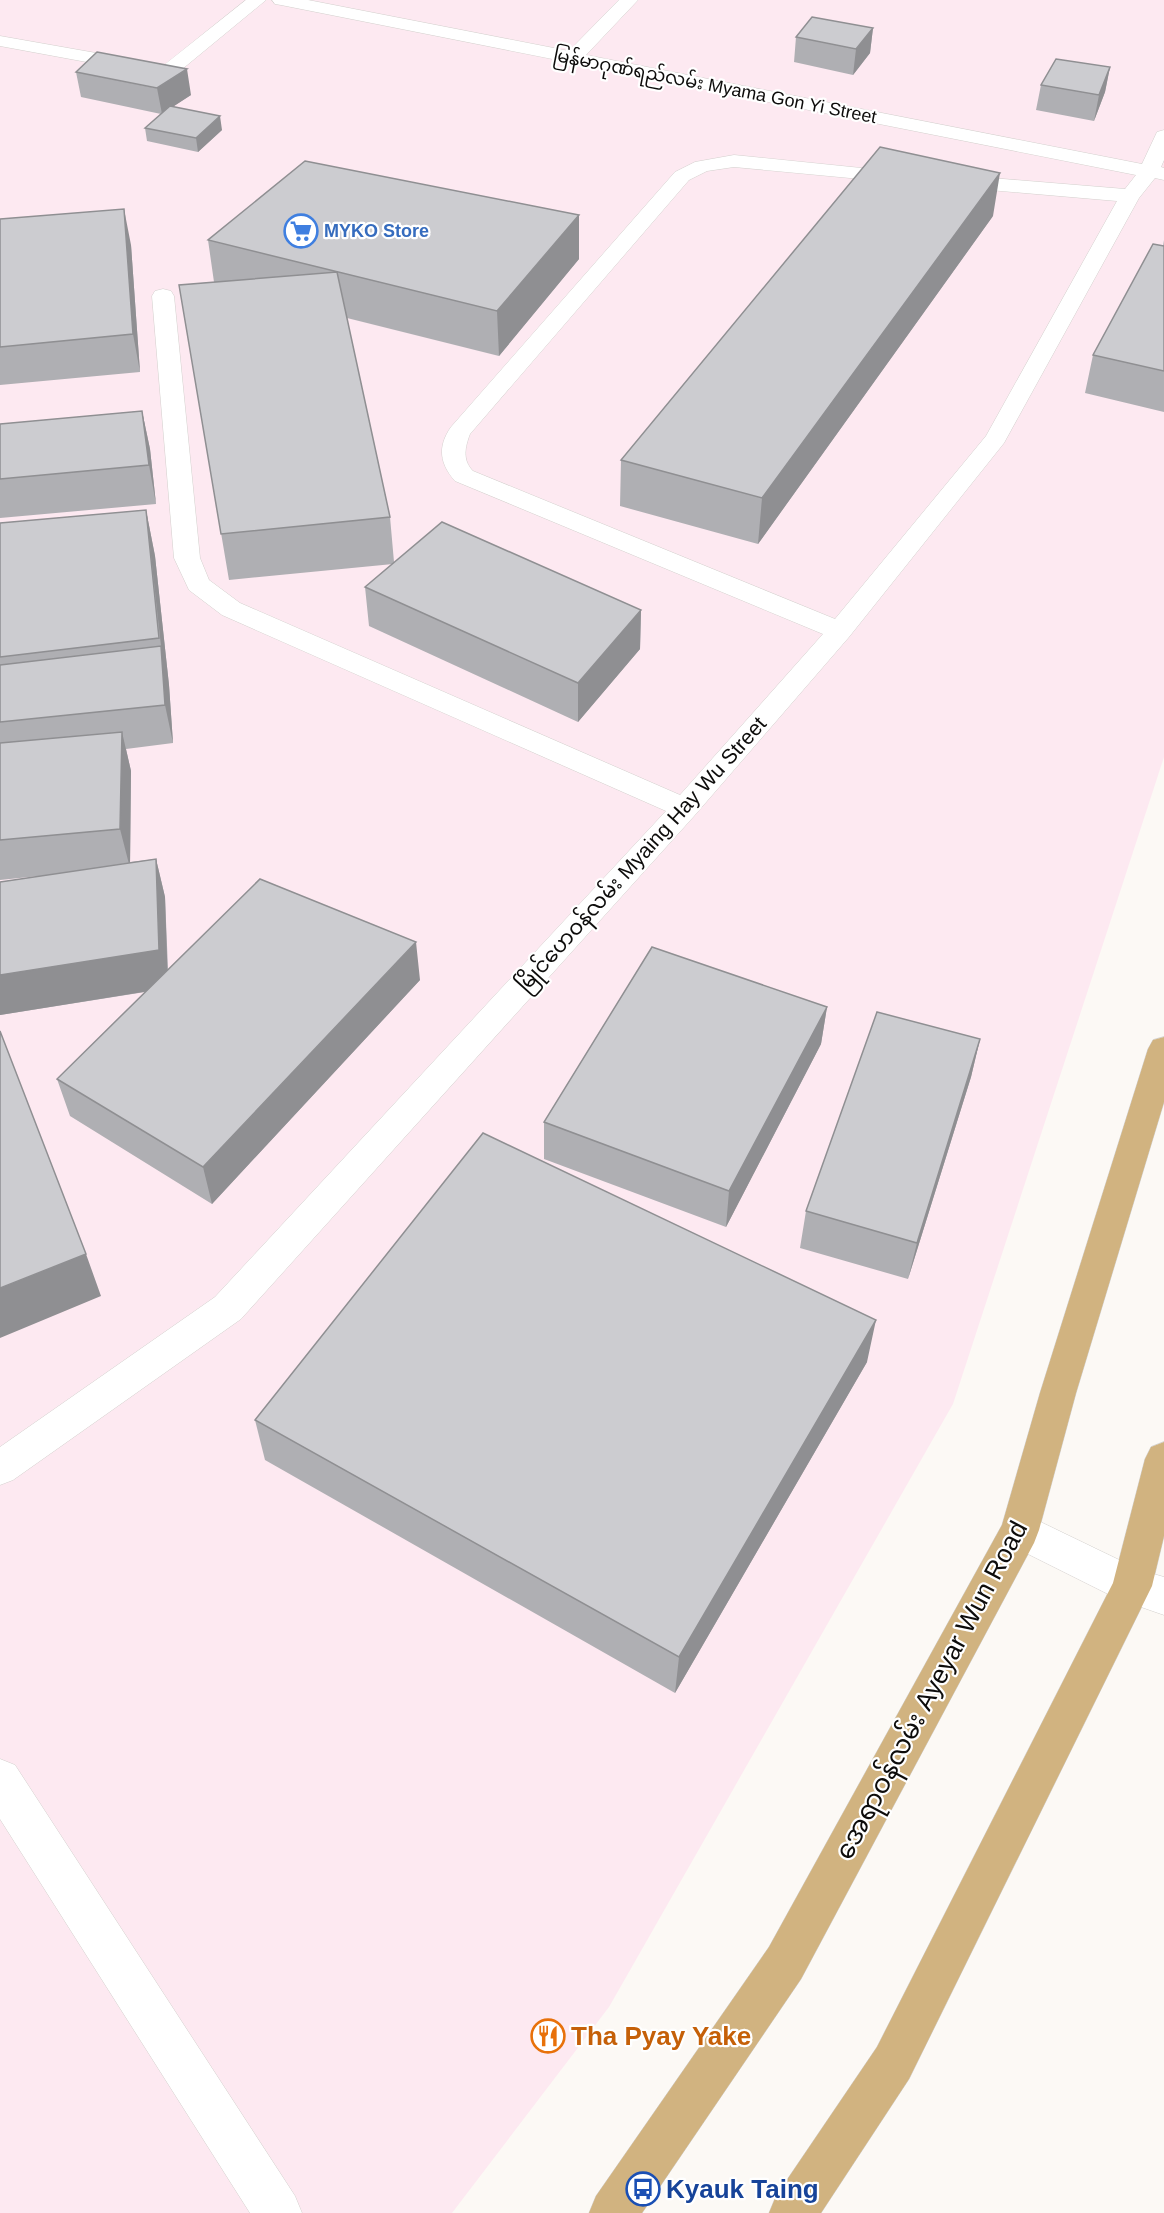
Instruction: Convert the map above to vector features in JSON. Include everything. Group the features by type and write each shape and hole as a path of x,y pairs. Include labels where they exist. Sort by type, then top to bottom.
{"main road":[{"name":"အေရာဝန်လမ်း Ayeyar Wun Road","path":"614,2213 785,1963 1020,1530 1058,1393 1164,1049"},
{"path":"793,2213 893,2063 1148,1591 1164,1459"}],"street":[{"path":"0,41 168,71 257,0"},
{"name":"မြန်မာဂုဏ်ရည်လမ်း Myama Gon Yi Street","path":"281,0 1156,173"},
{"path":"573,58 629,0"},
{"name":"မြိုင်ဟေဝန်လမ်း Myaing Hay Wu Street","path":"0,1468 228,1308 685,808 840,631 996,438 1130,196 1156,173 1164,136"},
{"path":"840,631 464,476 456,468 452,456 459,432 653,207 690,171 715,163 734,161 1130,196"},
{"path":"163,296 187,558 198,584 231,609 685,808"},
{"path":"1020,1530 1148,1591"},
{"path":"0,1780 278,2213"}],"shaded area":[{"path":"0,0 1164,0 1164,757 953,1404 609,2007 452,2213 0,2213"}],"building":[{"path":"812,17 873,28 856,49 796,37"},
{"path":"97,52 187,69 157,88 76,72"},
{"path":"1056,59 1110,67 1099,95 1041,85"},
{"path":"170,106 220,116 196,138 145,128"},
{"path":"880,147 1000,173 762,498 621,460"},
{"path":"305,161 579,215 497,311 208,240"},
{"path":"124,209 133,334 0,347 0,219"},
{"path":"1153,244 1164,246 1164,371 1093,355"},
{"path":"337,272 390,517 221,534 179,285"},
{"path":"142,411 149,465 0,479 0,424"},
{"path":"146,510 159,638 0,657 0,523"},
{"path":"442,522 641,610 578,683 365,587"},
{"path":"161,646 165,705 0,722 0,665"},
{"path":"122,732 120,829 0,840 0,743"},
{"path":"156,859 159,950 0,975 0,882"},
{"path":"260,879 416,942 203,1167 57,1079"},
{"path":"652,947 827,1007 729,1191 544,1122"},
{"path":"877,1012 980,1039 917,1243 806,1211"},
{"path":"0,1031 86,1254 0,1288"},
{"path":"483,1133 876,1320 679,1657 255,1420"}],"place":[{"name":"MYKO Store","path":"301,231"},
{"name":"Tha Pyay Yake","path":"548,2036"},
{"name":"Kyauk Taing","path":"643,2189"}]}
